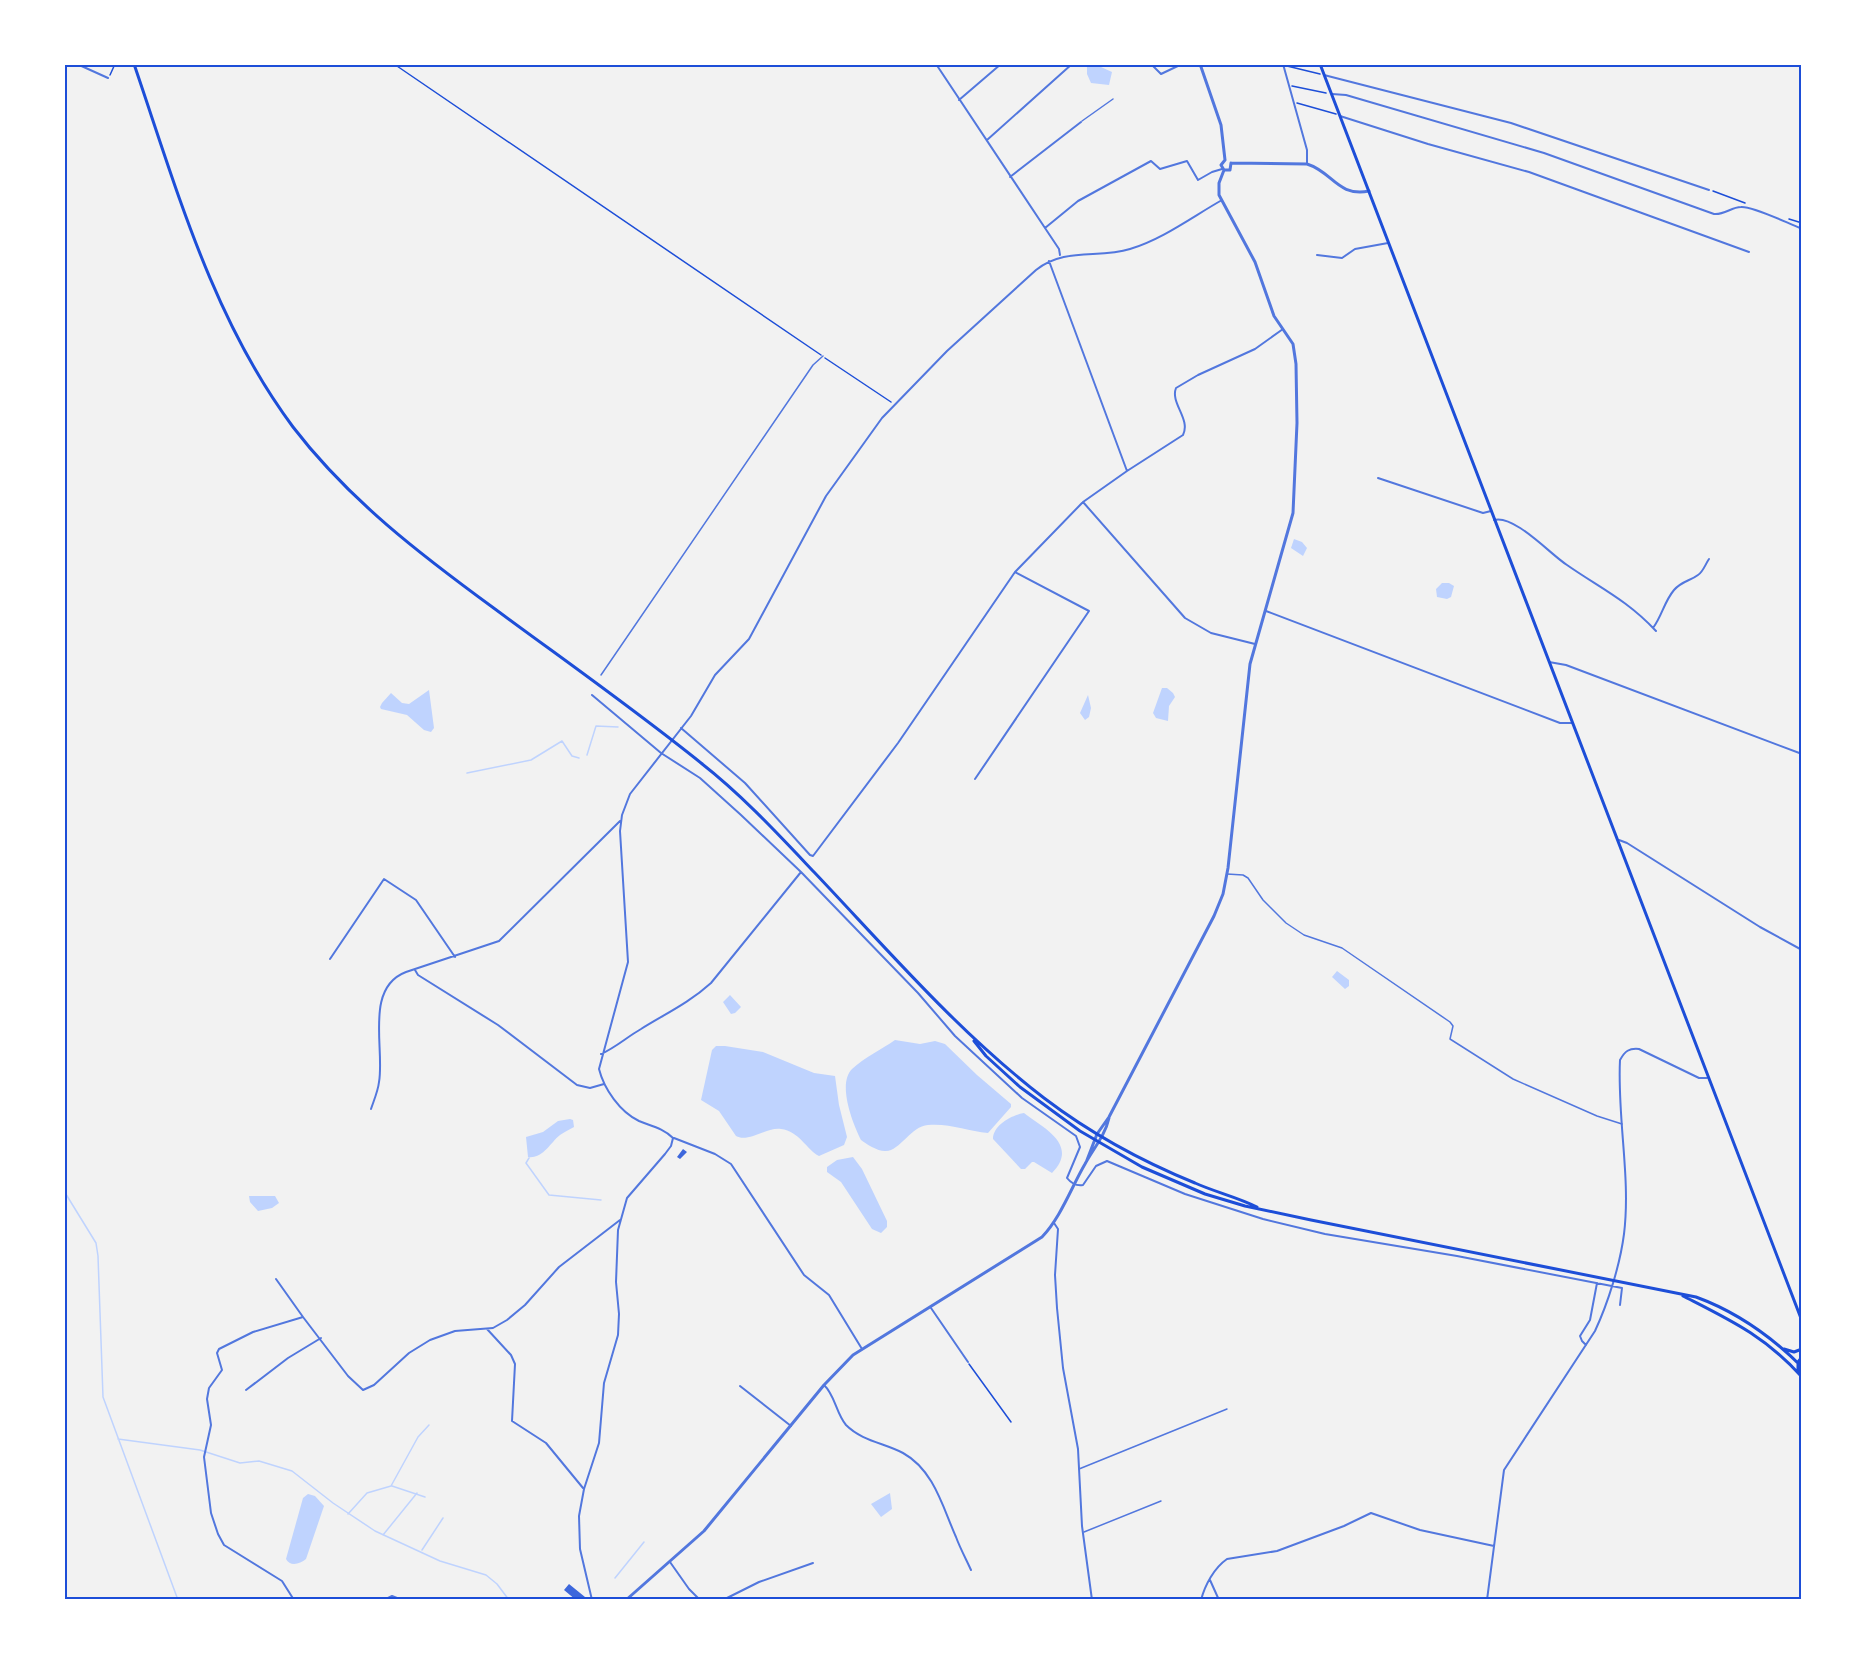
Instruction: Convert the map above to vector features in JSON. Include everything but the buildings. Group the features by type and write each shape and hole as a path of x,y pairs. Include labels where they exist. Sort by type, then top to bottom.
{"main road":[{"path":"134,64 195,241 223,310 259,376 305,442 347,489 428,560 666,736 733,790 979,1048 1020,1087 1094,1140 1142,1167 1228,1201 1311,1220 1696,1297 1755,1327 1800,1365"},
{"path":"1320,64 1802,1321"},
{"path":"970,1037 1045,1099 1102,1137 1176,1175 1257,1207"},
{"path":"1679,1295 1739,1325 1764,1341 1800,1376"},
{"path":"1783,1349 1794,1352 1802,1349"},
{"path":"1800,1376 1802,1357"},
{"path":"1786,1360 1800,1365"}],"street":[{"path":"76,64 108,78"},
{"path":"936,64 1059,249 1060,256"},
{"path":"959,100 1001,64"},
{"path":"986,140 1072,64"},
{"path":"1151,64 1161,74 1182,64"},
{"path":"1087,1160 1097,1134 1109,1117 1214,916 1223,894 1245,700 1255,644 1291,522 1298,423 1293,344 1275,316 1252,256 1221,200 1219,183 1223,170 1221,164 1225,160 1221,125 1200,64"},
{"path":"1283,65 1307,150 1307,164"},
{"path":"1324,75 1511,123 1709,190"},
{"path":"1332,94 1346,95 1544,153 1714,214 1746,207 1800,228"},
{"path":"1340,116 1428,144 1529,172 1749,252"},
{"path":"1010,177 1081,122"},
{"path":"1225,160 1231,163 1307,164 1317,168 1348,191 1358,193 1369,191"},
{"path":"1045,228 1078,201 1151,161 1160,169 1187,161 1198,180 1212,172 1230,170 1231,163"},
{"path":"862,1349 829,1295 804,1275 731,1164 715,1154 673,1138 663,1130 632,1116 604,1084 599,1070 602,1054 628,962 620,820 630,794 681,728 716,675 749,639 826,496 894,404 962,337 1048,261 1060,256 1132,248 1156,238 1221,200"},
{"path":"1317,255 1342,258 1355,249 1389,243"},
{"path":"1048,261 1127,471"},
{"path":"681,728 745,783 813,856 898,743 1015,572 1036,548 1083,502 1183,435 1185,424 1175,396 1176,388 1198,375 1256,349 1283,329"},
{"path":"1378,478 1484,513 1491,512"},
{"path":"1083,502 1185,618 1211,633 1255,644"},
{"path":"1494,520 1500,518 1506,520 1533,537 1565,564 1636,610 1654,629 1667,599 1681,583 1699,575 1709,558"},
{"path":"975,779 1089,611 1015,572"},
{"path":"1266,611 1560,723 1572,723"},
{"path":"1549,662 1566,665 1802,754"},
{"path":"592,694 661,753 700,778 801,872 918,993 955,1036 1016,1093 1078,1138 1079,1150 1067,1176 1074,1183 1083,1185 1096,1166 1107,1161 1185,1194 1272,1222 1622,1288 1620,1305"},
{"path":"372,1109 379,1082 382,996 395,977 492,944 504,937 620,820"},
{"path":"1616,839 1635,848 1760,927 1802,950"},
{"path":"602,1054 640,1029 686,1004 711,983 801,872"},
{"path":"330,959 384,879 416,900 455,957"},
{"path":"415,970 418,975 498,1025 577,1085 590,1088 604,1084"},
{"path":"1487,1599 1504,1470 1599,1322 1622,1247 1625,1221 1620,1060 1625,1052 1631,1049 1642,1050 1699,1078 1707,1078"},
{"path":"626,1599 704,1531 842,1365 862,1349 1035,1242 1054,1223 1074,1183 1099,1143 1109,1117"},
{"path":"592,1599 580,1549 579,1516 584,1489 599,1443 604,1383 618,1335 616,1275 620,1220 627,1198 665,1154 673,1138"},
{"path":"276,1279 348,1376 363,1390 374,1385 400,1360 430,1340 455,1331 487,1329 500,1325 516,1313 559,1267 620,1220"},
{"path":"1054,1223 1058,1229 1055,1275 1063,1368 1078,1449 1083,1533 1092,1599"},
{"path":"1586,1345 1580,1336 1590,1320 1597,1283"},
{"path":"930,1307 968,1362"},
{"path":"294,1599 282,1581 229,1548 222,1541 211,1513 204,1448 211,1425 208,1393 222,1370 218,1350 253,1332 303,1317"},
{"path":"487,1329 511,1355 515,1364 512,1420 546,1443 584,1489"},
{"path":"246,1390 288,1358 321,1338"},
{"path":"824,1385 829,1389 846,1425 868,1440 904,1454 925,1472 943,1501 955,1536 971,1570"},
{"path":"740,1386 790,1426"},
{"path":"1201,1599 1205,1586 1222,1562 1227,1559 1277,1551 1344,1526 1371,1513 1420,1530 1494,1546"},
{"path":"670,1562 689,1589 700,1599"},
{"path":"723,1599 759,1582 813,1563"},
{"path":"1210,1580 1219,1599"},
{"path":"384,1599 392,1596 402,1599"}],"lane":[{"path":"1081,122 1113,99"},
{"path":"601,675 813,365 823,356"},
{"path":"1227,874 1243,875 1248,878 1267,905 1298,931 1342,948 1450,1022 1453,1026 1450,1038 1513,1079 1623,1125"},
{"path":"1079,1469 1227,1408"},
{"path":"1083,1533 1161,1501"}],"path":[{"path":"108,78 115,64"},
{"path":"394,64 894,404"},
{"path":"1283,65 1324,75"},
{"path":"1289,86 1332,94"},
{"path":"1293,102 1340,116"},
{"path":"968,1362 1011,1422"}],"water":[{"path":"1087,67 1101,67 1112,72 1109,85 1091,83"},
{"path":"1294,539 1302,542 1307,548 1303,556 1291,548"},
{"path":"1442,583 1454,586 1451,597 1447,599 1437,597 1436,589"},
{"path":"1162,688 1167,688 1175,697 1169,706 1168,721 1156,718 1153,713"},
{"path":"429,690 434,728 431,732 424,730 407,715 380,707 391,693 402,703 409,704"},
{"path":"1088,695 1091,708 1089,717 1085,720 1080,713"},
{"path":"1337,971 1349,980 1349,986 1345,989 1332,977"},
{"path":"730,995 741,1007 731,1014 723,1002"},
{"path":"895,1040 920,1044 935,1041 945,1044 1011,1104 1011,1107 988,1133 951,1126 928,1125 916,1129 891,1150 883,1151 869,1146 861,1140 854,1124 846,1094 846,1084 852,1069"},
{"path":"716,1046 763,1052 814,1073 835,1076 847,1137 844,1145 819,1156 787,1130 769,1130 746,1138 736,1136 719,1111 701,1100 712,1050"},
{"path":"1024,1113 1056,1138 1061,1146 1062,1154 1059,1163 1052,1173 1034,1162 1025,1169 1021,1169 993,1139 1000,1125 1009,1118"},
{"path":"573,1120 574,1127 560,1135 538,1156 528,1157 526,1137 543,1132 558,1121"},
{"path":"853,1157 862,1169 887,1221 887,1227 881,1233 872,1229 841,1182 827,1172 827,1167 837,1160"},
{"path":"249,1196 275,1196 279,1203 272,1208 258,1211 250,1202"},
{"path":"890,1493 892,1509 881,1517 871,1504"},
{"path":"308,1494 315,1496 324,1506 306,1559 293,1564 286,1559 303,1498"}],"waterway":[{"path":"587,755 596,726 618,727"},
{"path":"467,773 531,760 562,741 572,756 579,758"},
{"path":"529,1158 526,1163 549,1195 601,1200"},
{"path":"64,1191 96,1243 103,1397 178,1600"},
{"path":"348,1514 367,1493 391,1486 418,1437 429,1425"},
{"path":"118,1439 200,1450 240,1463 259,1461 292,1471 333,1503 375,1531 440,1561 486,1575 497,1584 509,1600"},
{"path":"392,1486 425,1497"},
{"path":"383,1535 417,1493"},
{"path":"422,1550 443,1518"},
{"path":"615,1578 644,1542"}]}
